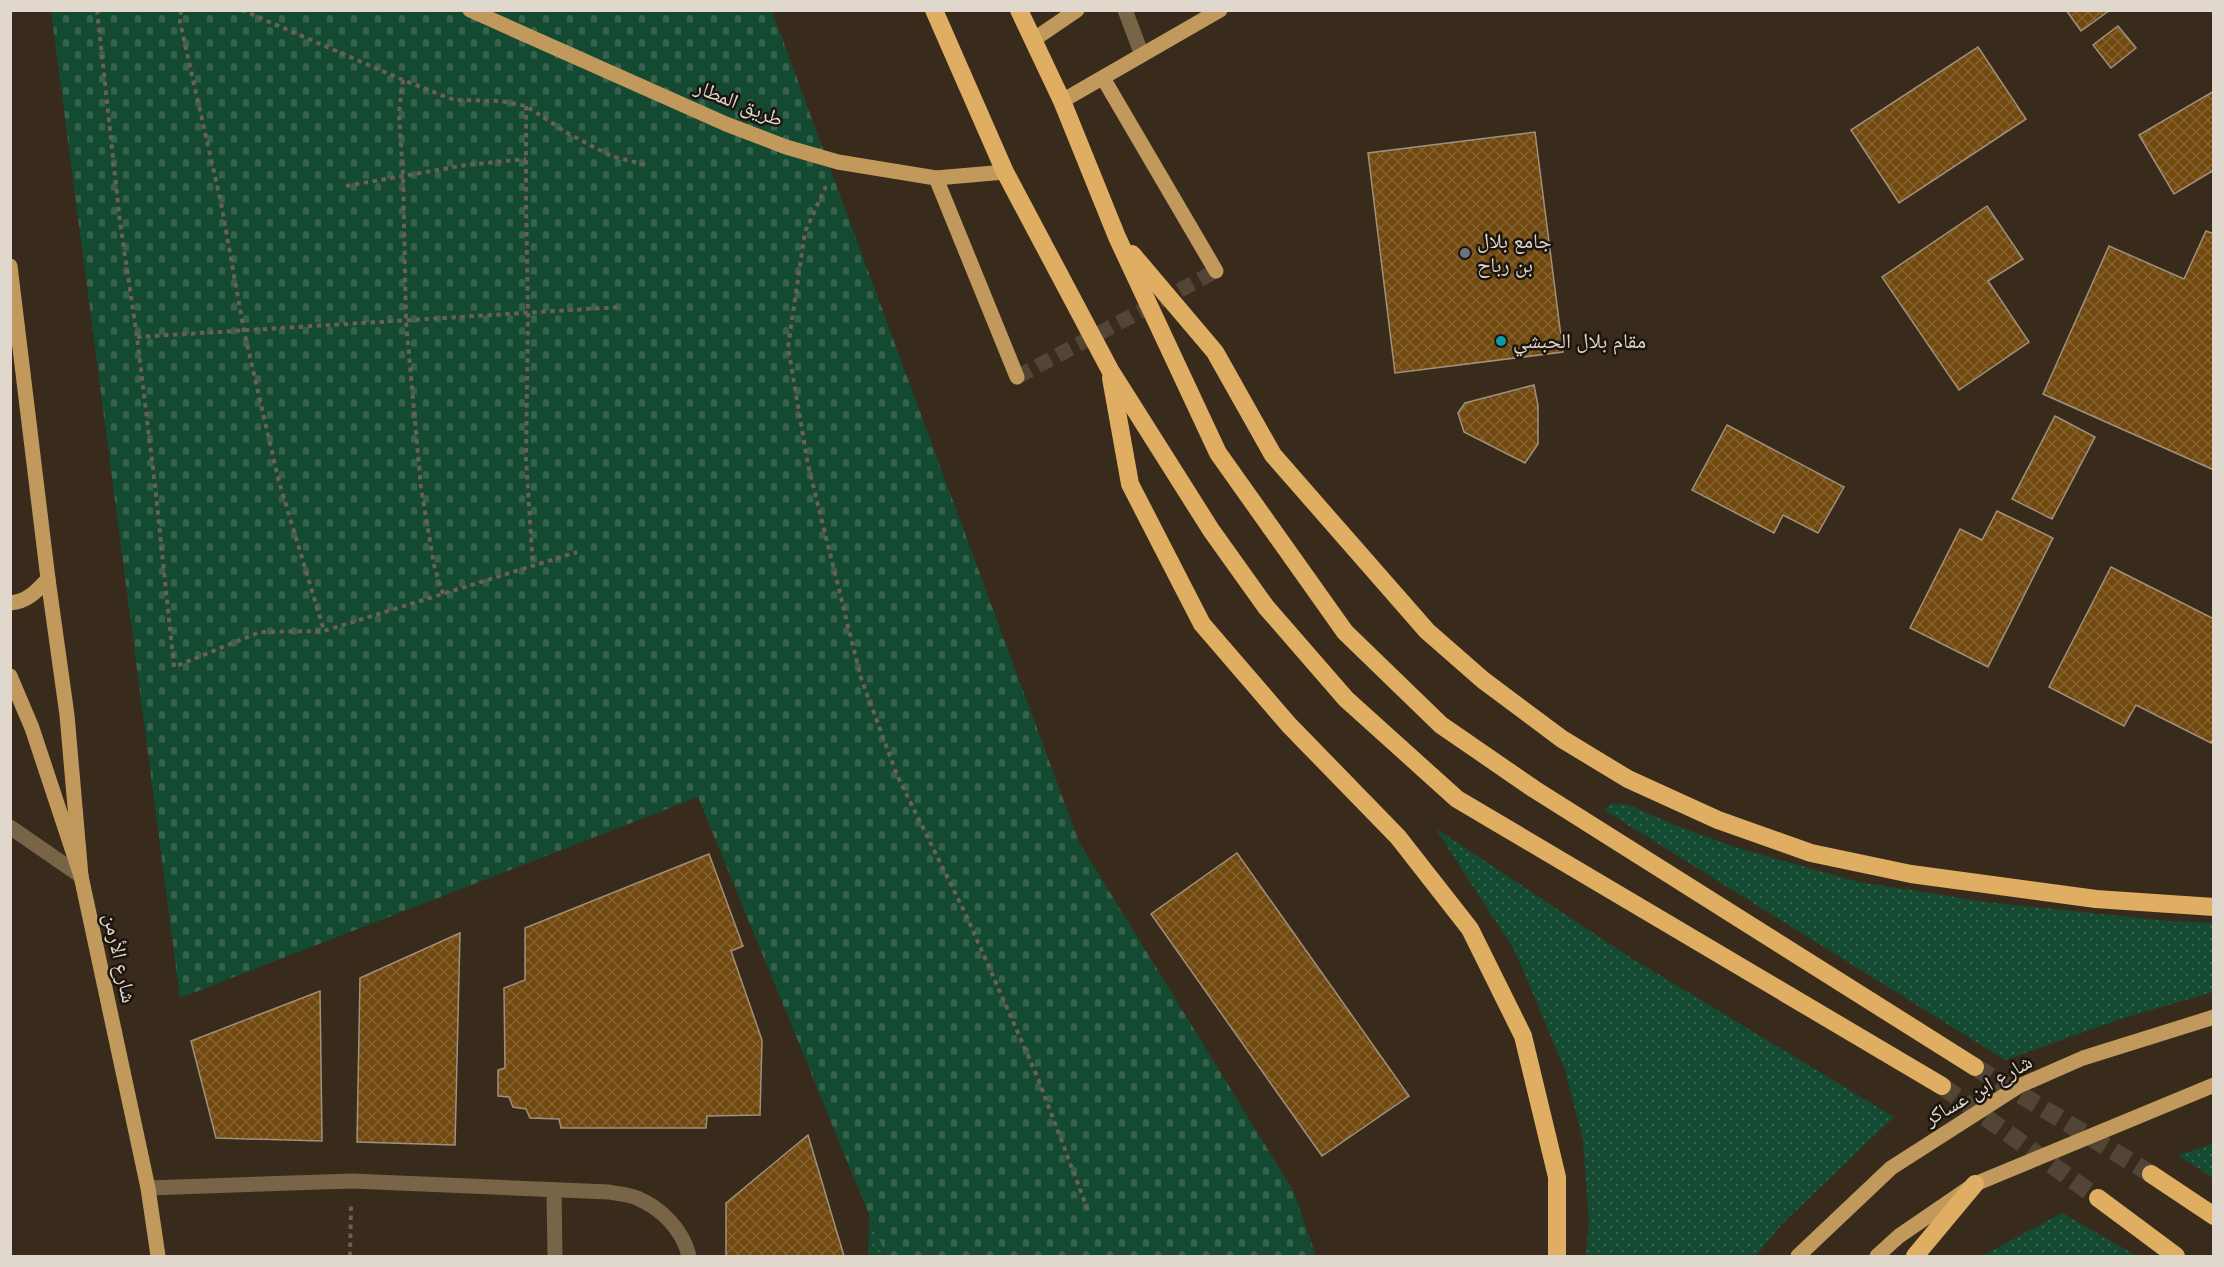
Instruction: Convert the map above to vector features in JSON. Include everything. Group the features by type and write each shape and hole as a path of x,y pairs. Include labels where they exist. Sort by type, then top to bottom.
{"highway":[{"path":"934,10 1005,172 1110,370 1211,530 1266,607 1346,699 1457,799 1942,1086"},
{"path":"1019,10 1062,101 1117,237 1218,453 1344,632 1441,725 1534,789 1975,1067"},
{"path":"1117,237 1215,352 1273,455 1427,631 1483,680 1590,757 1628,779 1718,820 1811,853 1911,874 2096,898 2214,907"},
{"path":"1110,370 1130,484 1202,624 1289,725 1398,837 1470,929 1523,1036 1557,1177 1557,1257"},
{"path":"2151,1174 2214,1216"},
{"path":"1915,1257 1975,1184"},
{"path":"2098,1198 2176,1257"}],"main road":[{"name":"طريق المطار","path":"470,10 726,124 786,147 838,162 936,178 1005,172"},
{"path":"1032,40 1077,10"},
{"path":"1062,101 1220,10"},
{"path":"1103,78 1216,270"},
{"path":"936,178 1017,376"},
{"path":"10,266 67,715 81,876"},
{"path":"10,603 17,603 34,594 48,579"},
{"name":"شارع الأرمن","path":"10,676 33,728 81,876 148,1188 158,1257"},
{"name":"شارع ابن عساكر","path":"1798,1257 1892,1168 2019,1086 2083,1058 2214,1017"},
{"path":"1877,1257 1899,1236 1975,1184 2214,1085"}],"street":[{"path":"1125,10 1142,55"},
{"path":"10,827 81,876"},
{"path":"148,1188 352,1181 609,1192 635,1197 659,1210 677,1229 689,1257"},
{"path":"554,1190 555,1257"}],"path":[{"path":"96,10 120,222 137,337 174,667 260,632 324,631 576,552"},
{"path":"180,10 180,22 221,203 244,331 278,478 324,631"},
{"path":"242,10 454,100 501,101 526,106 569,134 611,156 646,165"},
{"path":"403,80 399,113 403,175 406,321 421,488 434,566 443,594"},
{"path":"526,106 528,312 526,459 533,567"},
{"path":"346,186 466,165 526,159"},
{"path":"838,162 805,232 788,347 808,465 861,678 897,775 966,915 1037,1076 1089,1213"},
{"path":"137,337 620,307"},
{"path":"350,1257 352,1181"}],"green space":[{"path":"51,11 772,11 1079,842 1294,1192 1316,1256 886,1256 698,797 180,998"},
{"path":"1612,803 1629,805 1672,824 1738,848 1859,882 1987,902 2168,921 2213,923 2213,992 2121,1019 2005,1060 1604,810"},
{"path":"1435,828 1625,954 1894,1117 1782,1224 1756,1256 1586,1256 1589,1221 1583,1140 1565,1070 1515,951"},
{"path":"2213,1144 2213,1178 2178,1155"},
{"path":"2062,1213 2137,1256 1982,1256"},
{"path":"869,1216 886,1256 868,1256"}],"building":[{"path":"2066,10 2110,10 2081,31"},
{"path":"2118,26 2136,48 2111,68 2093,45"},
{"path":"1978,47 2026,119 1899,203 1851,130"},
{"path":"2214,91 2214,170 2174,194 2139,135"},
{"name":"جامع بلال بن رباح","path":"1535,132 1563,352 1395,373 1368,153"},
{"path":"1987,206 2023,259 1988,281 2029,342 1959,390 1882,277"},
{"path":"2206,231 2214,234 2214,470 2043,394 2109,246 2184,279"},
{"path":"1534,385 1538,406 1538,444 1525,463 1464,432 1458,413 1465,403"},
{"path":"2055,416 2095,437 2052,519 2012,499"},
{"path":"1727,425 1844,487 1818,533 1783,515 1774,533 1692,490"},
{"path":"1997,511 2053,538 1988,667 1910,628 1960,529 1982,540"},
{"path":"2111,567 2214,619 2214,738 2211,743 2136,705 2124,726 2049,687"},
{"path":"1237,853 1409,1096 1322,1156 1151,914"},
{"path":"709,854 743,946 731,951 762,1040 760,1115 707,1116 706,1128 561,1128 559,1119 530,1118 526,1109 513,1107 509,1097 498,1096 498,1070 505,1068 504,988 525,980 525,928"},
{"path":"460,933 455,1145 357,1142 360,978"},
{"path":"320,991 322,1141 216,1138 191,1041"},
{"path":"808,1135 844,1256 726,1256 726,1203"}],"tunnel":[{"path":"1017,377 1216,271"},
{"path":"1975,1067 2151,1174"},
{"path":"1942,1086 2098,1198"}],"place":[{"name":"جامع بلال بن رباح","path":"1465,253"},
{"name":"مقام بلال الحبشي","path":"1501,341"}]}
